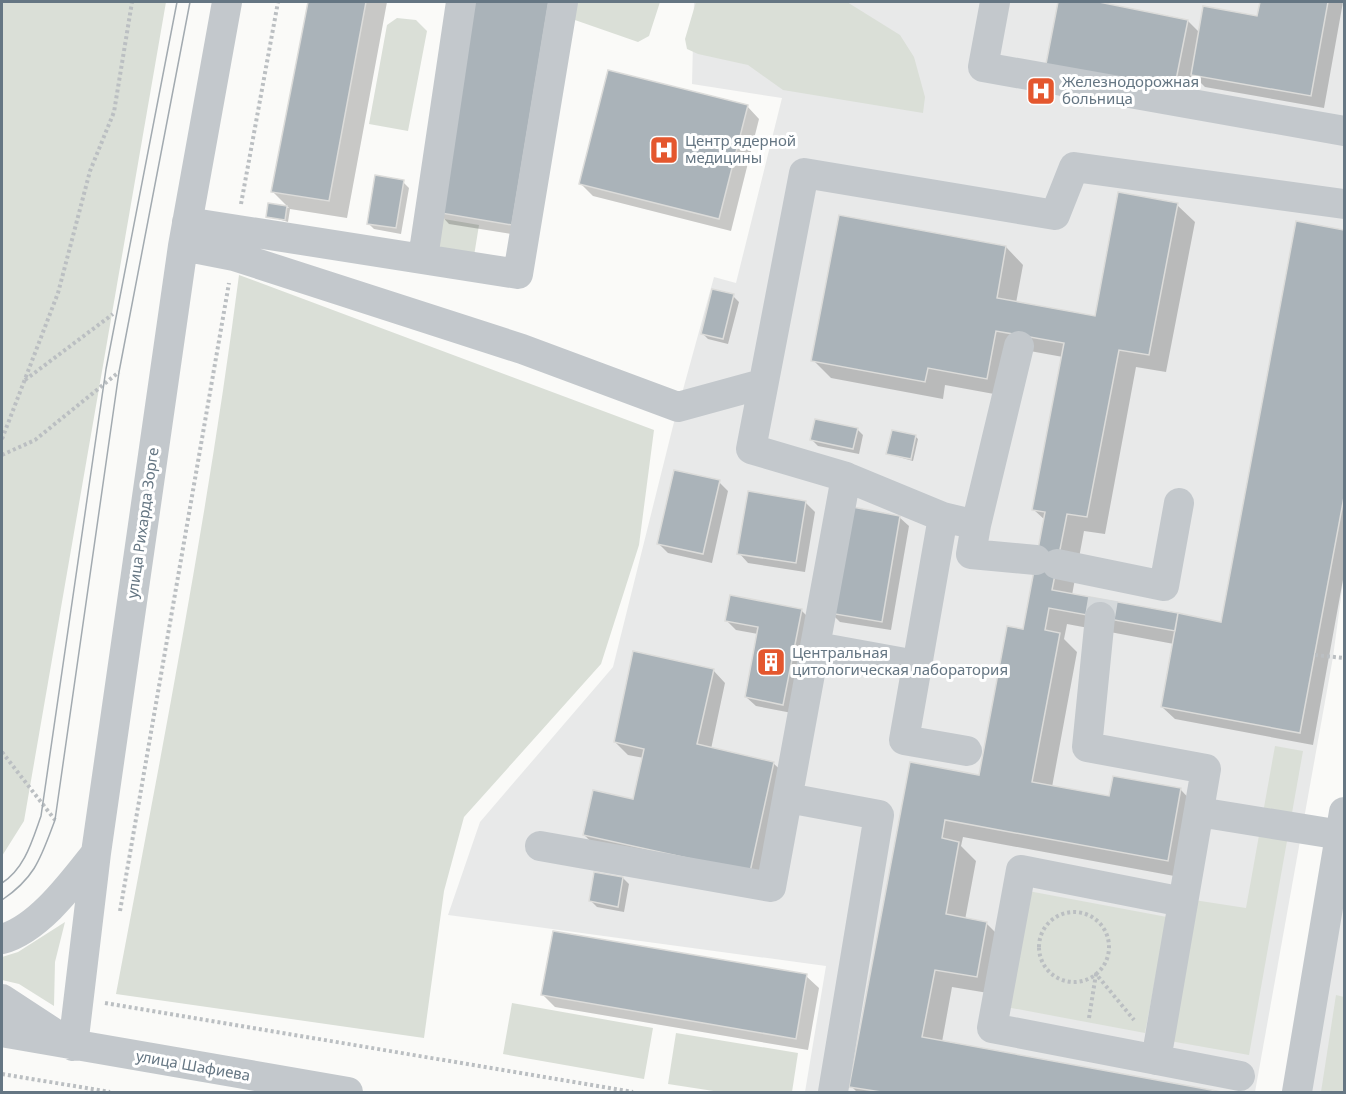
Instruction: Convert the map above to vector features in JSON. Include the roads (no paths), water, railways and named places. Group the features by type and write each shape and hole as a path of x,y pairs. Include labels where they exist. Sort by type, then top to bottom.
{"street":[{"name":"улица Рихарда Зорге","path":"73,1046 96,853 185,234 227,2"},
{"path":"423,258 461,2"},
{"path":"185,234 235,243 423,258 518,274 562,2"},
{"path":"995,2 983,67 1344,131"},
{"path":"976,525 943,517 846,477 752,449 762,384 804,173 1055,215 1074,167 1344,204"},
{"path":"235,243 678,407 762,384"},
{"path":"1019,346 970,554 1047,562 1106,598 1164,586 1179,503"},
{"path":"540,846 771,887 817,647 846,477"},
{"path":"943,517 904,740 967,752"},
{"path":"1106,598 1087,747 1206,769 1156,1059"},
{"path":"817,647 916,665"},
{"path":"788,798 879,815 833,1092"},
{"path":"1199,812 1343,824 1334,934 1297,1092"},
{"path":"2,939 14,936 59,898 96,853"},
{"path":"1183,902 1021,870 992,1028 1240,1076"},
{"name":"улица Шафиева","path":"2,999 73,1046"},
{"name":"улица Шафиева","path":"2,1032 348,1092"}],"tunnel":[{"path":"1100,617 1103,599"}],"tram line":[{"path":"2,883 17,870 22,862 41,816 106,369 177,2"},
{"path":"2,900 23,883 36,865 55,820 119,372 190,2"}],"place":[{"name":"Железнодорожная больница","path":"1041,91"},
{"name":"Центр ядерной медицины","path":"664,150"},
{"name":"Центральная цитологическая лаборатория","path":"771,662"}]}
